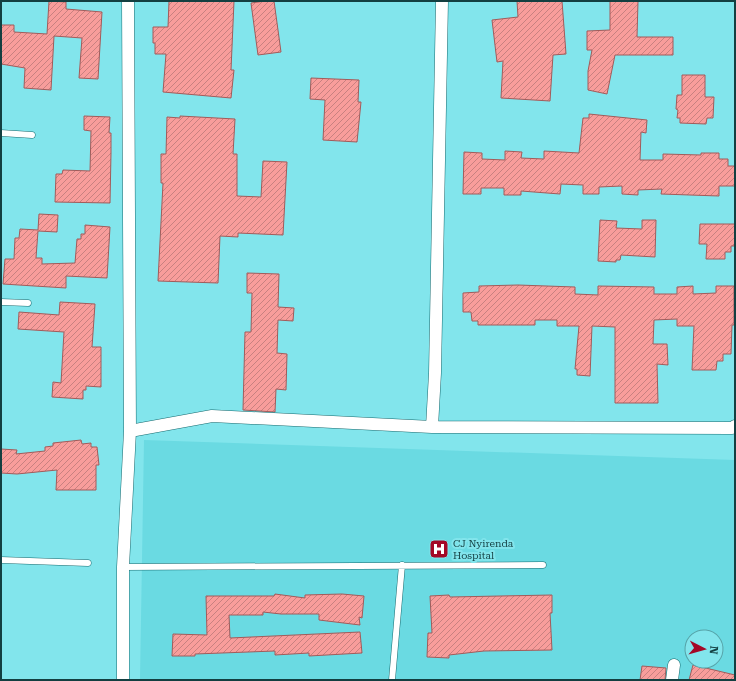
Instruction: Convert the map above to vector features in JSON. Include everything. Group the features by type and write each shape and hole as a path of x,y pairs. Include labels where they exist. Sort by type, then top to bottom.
{"street":[{"path":"123,680 123,567 130,431 128,1"},
{"path":"432,427 436,373 442,1"},
{"path":"130,431 212,416 432,427 732,428 735,426"},
{"path":"672,680 674,665"}],"lane":[{"path":"1,133 32,135"},
{"path":"1,302 28,303"},
{"path":"1,560 88,563"},
{"path":"392,680 402,565"},
{"path":"123,567 543,565"}],"shaded area":[{"name":"CJ Nyirenda Hospital","path":"144,440 735,460 735,680 140,680"}],"building":[{"path":"49,1 66,2 66,9 102,12 98,79 79,78 82,38 54,36 51,90 24,88 25,68 1,64 1,25 14,25 14,32 47,34"},
{"path":"169,1 234,1 231,70 234,70 231,98 163,92 166,54 155,54 153,27 168,27"},
{"path":"274,1 281,52 258,55 251,3"},
{"path":"517,1 562,1 566,54 553,55 550,101 501,98 503,61 497,62 492,20 518,17"},
{"path":"610,1 638,1 637,37 673,37 673,55 615,55 607,94 588,90 588,71 592,50 587,50 587,31 610,30"},
{"path":"682,75 705,75 705,97 714,97 713,118 707,118 706,124 680,123 680,118 677,118 677,95 682,95"},
{"path":"311,78 359,80 358,102 361,102 357,142 323,140 325,100 310,99"},
{"path":"589,114 647,120 646,133 641,132 640,160 663,160 663,154 701,155 701,153 719,153 719,159 728,159 728,166 735,166 735,186 719,186 719,196 661,194 662,189 638,190 638,195 622,194 622,186 599,187 599,194 583,194 583,185 561,184 560,194 521,191 521,195 504,195 504,188 481,188 481,194 463,194 464,152 482,153 482,159 505,160 505,151 522,152 521,158 544,159 544,151 579,153 583,118 589,118"},
{"path":"84,116 110,117 110,203 55,202 56,174 62,174 63,170 90,171 91,131 84,130"},
{"path":"180,116 235,119 233,154 237,154 237,196 261,197 263,161 287,162 283,235 238,233 238,237 220,236 218,283 158,281 163,183 161,183 161,154 166,154 167,117 180,118"},
{"path":"39,214 58,215 57,232 38,231 36,258 42,258 42,264 75,263 77,239 81,239 81,234 85,234 85,225 110,227 107,278 66,276 66,288 3,284 5,259 14,259 15,238 19,238 20,229 38,230"},
{"path":"600,220 617,221 616,228 642,229 642,220 656,220 655,257 621,255 620,260 616,260 616,262 598,261"},
{"path":"700,224 735,224 734,246 731,246 731,252 725,252 725,259 706,259 707,244 699,244"},
{"path":"247,273 279,274 278,307 294,308 293,321 278,320 277,353 287,354 286,390 276,389 275,412 243,410 245,332 251,332 252,293 247,293"},
{"path":"518,285 575,287 575,294 598,295 598,286 654,287 654,294 677,294 677,287 693,286 693,294 716,293 716,286 734,286 734,325 732,325 731,354 723,354 723,361 717,361 716,370 692,370 694,326 677,326 677,319 654,320 653,344 667,344 668,365 657,364 658,403 615,403 615,327 592,326 590,376 577,375 577,369 575,369 579,326 557,326 557,320 535,320 535,325 478,325 478,321 472,321 471,312 463,312 463,293 479,292 479,286"},
{"path":"60,302 95,304 92,347 101,347 101,387 86,386 86,390 83,390 83,399 52,397 53,382 61,383 64,332 18,329 19,312 59,315"},
{"path":"81,440 82,444 91,443 91,447 97,447 99,465 96,465 96,490 56,490 57,470 17,474 1,473 1,449 17,450 16,454 45,451 45,447 53,446 53,443"},
{"path":"275,594 305,598 305,595 342,594 364,596 362,618 359,617 360,625 319,620 319,614 281,614 263,612 263,615 229,615 230,638 360,632 362,653 309,656 309,653 275,655 275,651 172,656 173,634 207,635 206,596 274,596"},
{"path":"449,595 450,597 552,595 552,613 550,613 552,650 484,651 449,655 449,658 427,657 428,633 432,633 430,596"},
{"path":"642,666 666,668 665,680 640,680"},
{"path":"692,669 710,669 735,675 735,680 689,680"}],"place":[{"name":"CJ Nyirenda Hospital","path":"439,549"}]}
